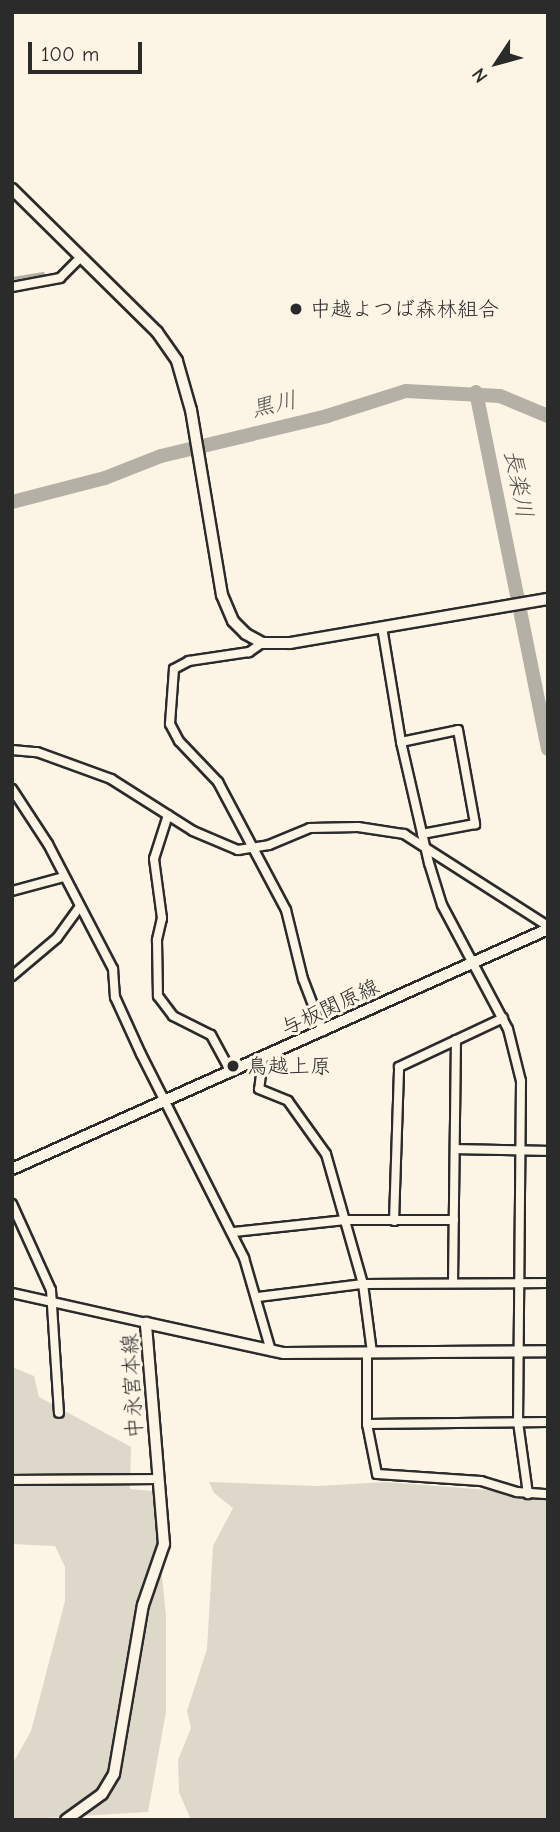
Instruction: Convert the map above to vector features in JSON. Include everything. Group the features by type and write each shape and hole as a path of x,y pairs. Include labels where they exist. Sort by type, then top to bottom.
{"main road":[{"name":"与板関原線","path":"12,1170 548,927"},
{"name":"中永宮本線","path":"66,1820 102,1794 114,1774 143,1605 164,1544 146,1323 271,1351 548,1350"}],"street":[{"path":"12,190 168,346 183,378 225,605 239,628 262,643 290,643 548,598"},
{"path":"12,287 60,278 81,257"},
{"path":"383,627 401,742 423,839 442,905 503,1018 521,1081 523,1151 518,1422 528,1494"},
{"path":"262,643 249,652 179,664 171,673 174,733 218,782 250,850 286,910 303,979 323,1031"},
{"path":"401,742 458,730 475,824 423,839"},
{"path":"12,750 37,752 111,779 222,845 250,850 310,828 358,827 423,839 548,927"},
{"path":"12,789 64,877 113,969 115,997 141,1054 234,1233 258,1297 271,1351"},
{"path":"168,815 154,859 162,918 157,940 158,996 173,1016 211,1035 231,1072"},
{"path":"12,891 64,877"},
{"path":"12,976 57,938 80,906"},
{"path":"394,1220 399,1067 503,1018"},
{"path":"453,1283 456,1040"},
{"path":"263,1058 259,1088 288,1101 318,1139 363,1284 369,1352 367,1424 377,1474 481,1482 528,1494 548,1494"},
{"path":"456,1149 548,1152"},
{"path":"12,1203 53,1302 59,1413"},
{"path":"234,1233 345,1220 454,1220"},
{"path":"258,1297 363,1284 548,1283"},
{"path":"12,1293 146,1323"},
{"path":"367,1424 548,1422"},
{"path":"12,1480 158,1479"}],"shaded area":[{"path":"12,1367 34,1376 39,1397 131,1447 130,1489 153,1491 166,1615 166,1712 148,1812 12,1820 12,1765 31,1731 65,1601 65,1567 55,1546 12,1544"},
{"path":"209,1482 318,1486 385,1482 488,1490 548,1501 548,1820 191,1820 179,1792 178,1760 191,1728 187,1711 207,1649 213,1546 233,1508 214,1493"}],"waterway":[{"path":"12,278 43,273"},
{"name":"黒川","path":"12,502 105,478 161,456 327,416 406,391 500,396 548,416"},
{"name":"長楽川","path":"476,392 548,749"}],"place":[{"name":"中越よつば森林組合","path":"296,309"},
{"name":"鳥越上原","path":"233,1066"}]}
